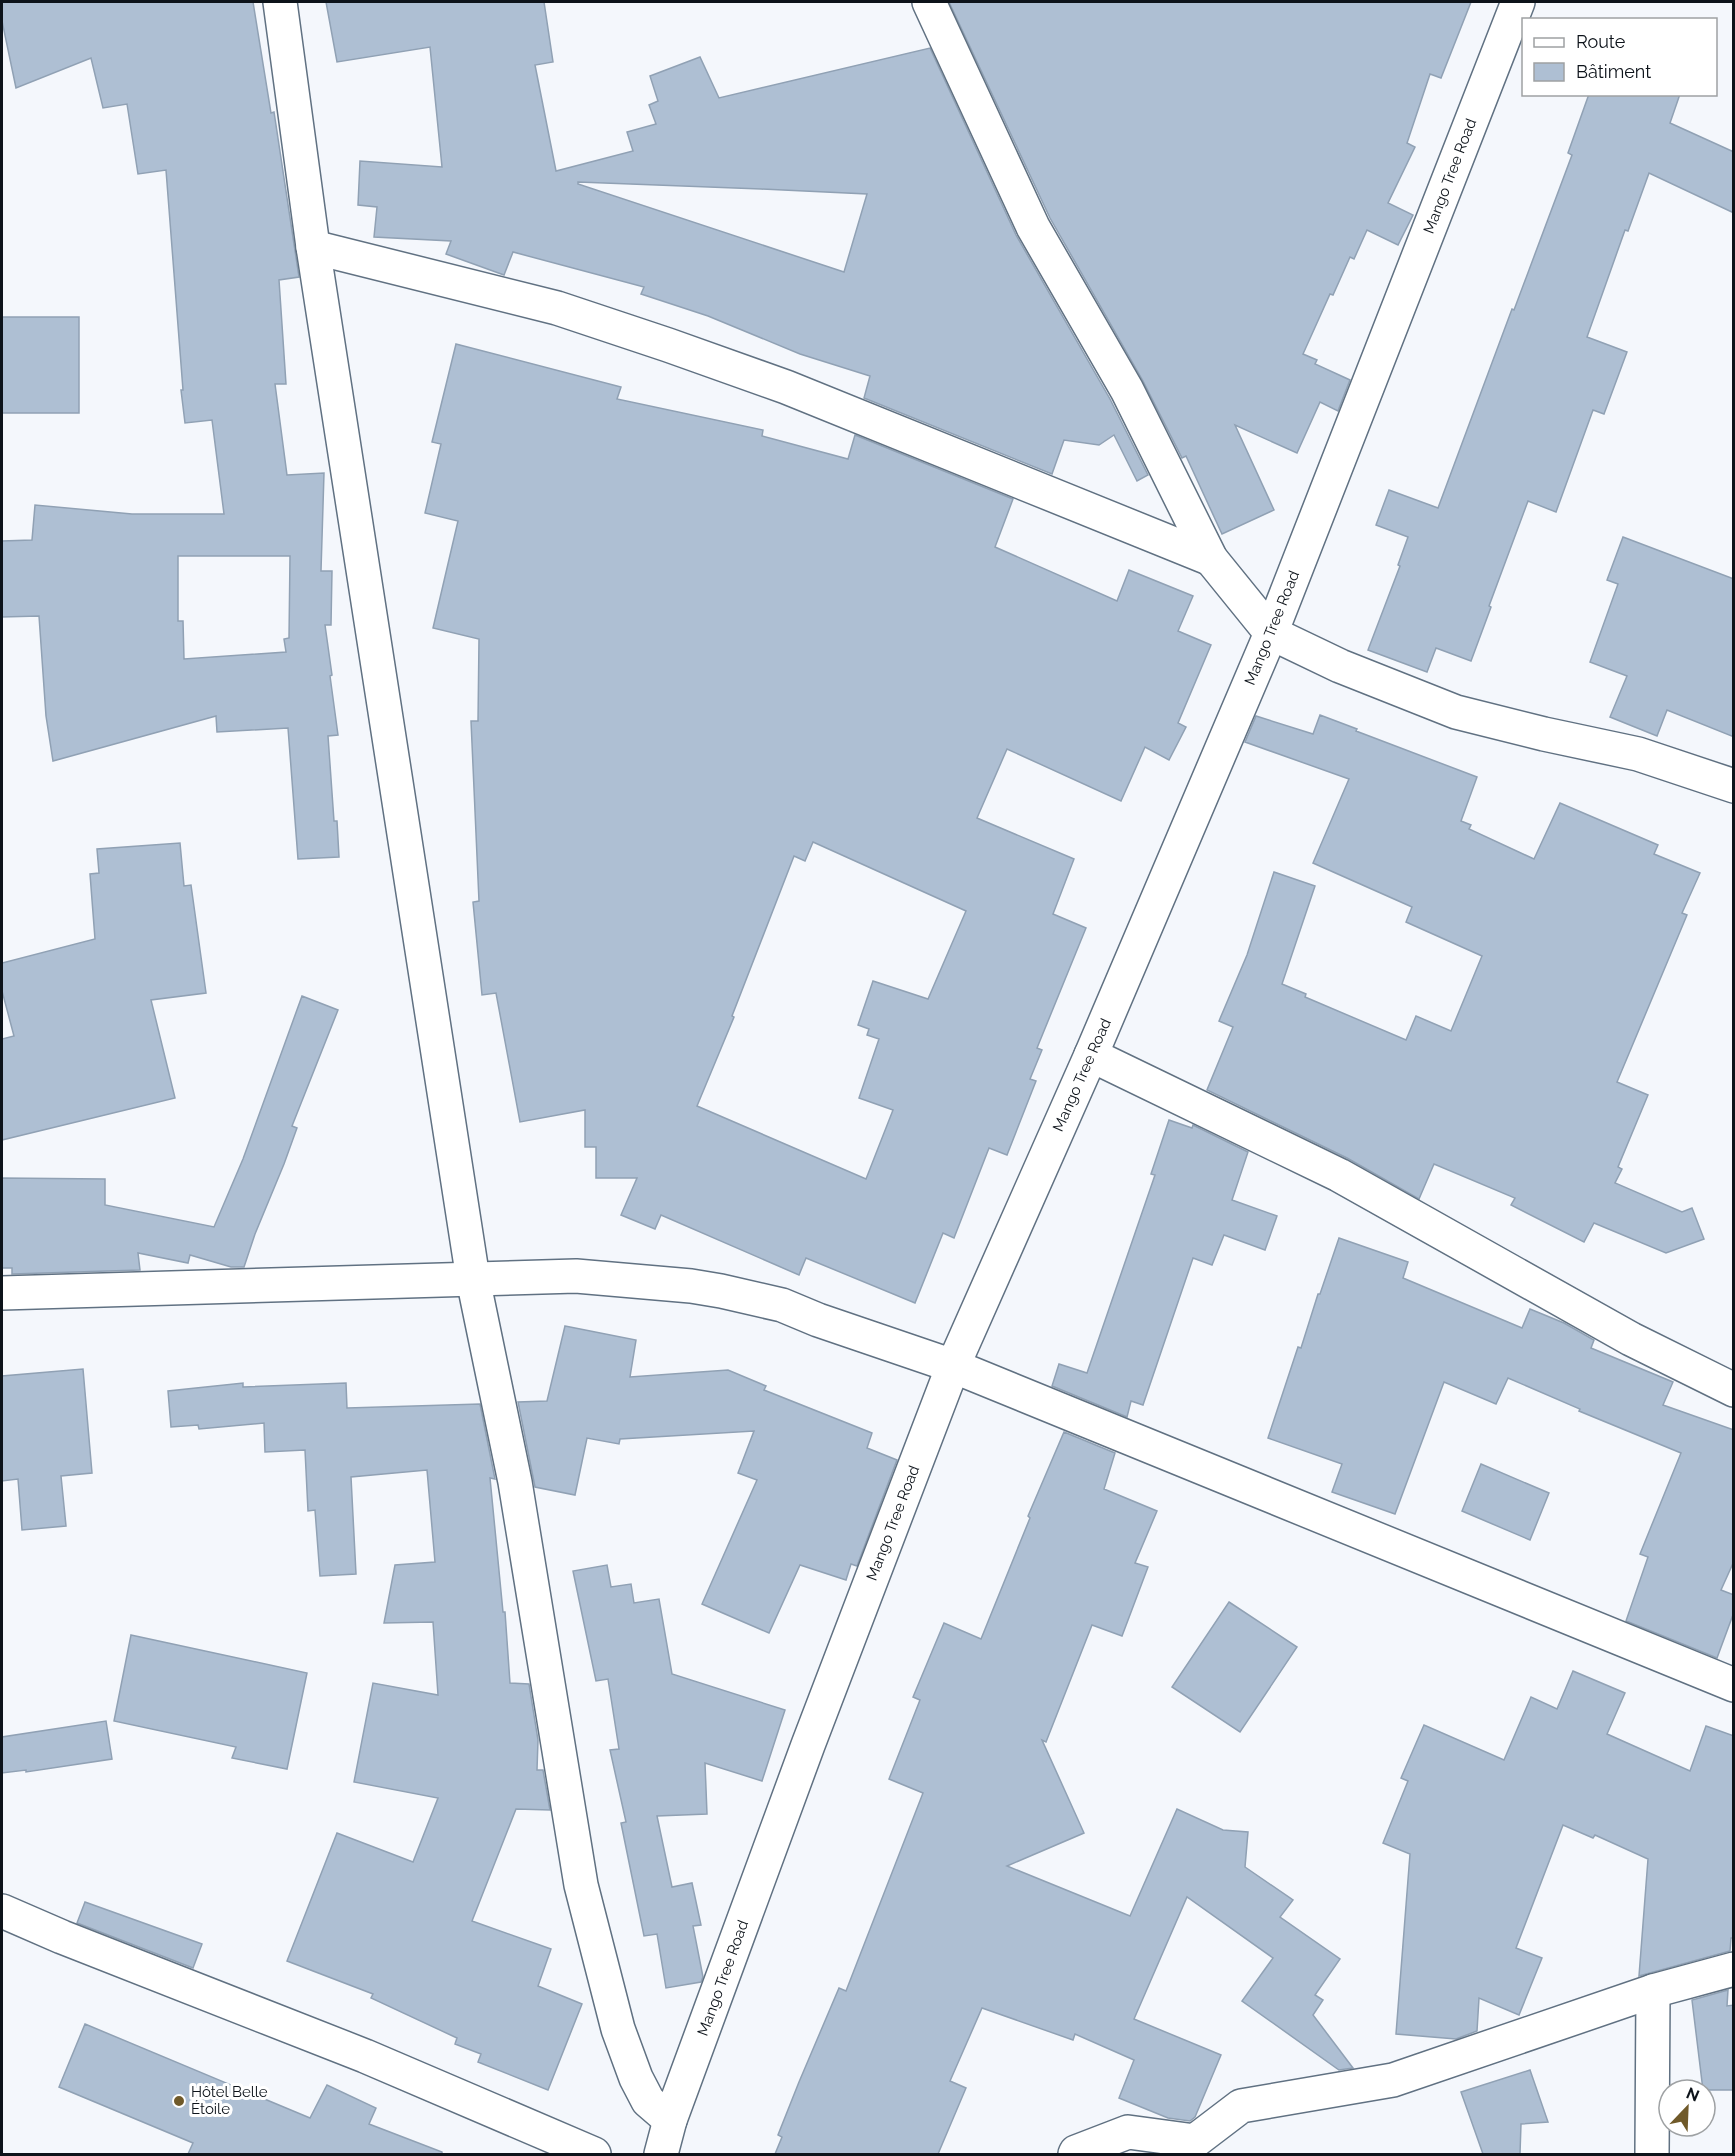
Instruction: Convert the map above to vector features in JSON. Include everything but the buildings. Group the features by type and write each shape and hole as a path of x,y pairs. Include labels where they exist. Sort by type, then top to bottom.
{"street":[{"path":"280,2 313,247 473,1279 515,1482 581,1885 615,2018 636,2078 648,2101 670,2120"},
{"path":"928,2 1033,227 1127,390 1211,559 1271,633 1341,666 1456,711 1544,734 1638,754 1734,786"},
{"name":"Mango Tree Road","path":"661,2154 670,2120 808,1745 953,1366 1091,1055 1271,633 1518,2"},
{"path":"313,247 557,308 668,345 786,387 1211,559"},
{"path":"1091,1055 1339,1175 1631,1339 1734,1390"},
{"path":"2,1293 576,1276 692,1286 722,1291 782,1305 818,1320 953,1366 1734,1685"},
{"path":"2,1911 62,1937 364,2056 594,2154"},
{"path":"1075,2154 1128,2132 1195,2141 1241,2106 1393,2080 1653,1990 1734,1969"},
{"path":"1652,2154 1653,1990"}],"place":[{"name":"Hôtel Belle Étoile","path":"179,2101"}]}
